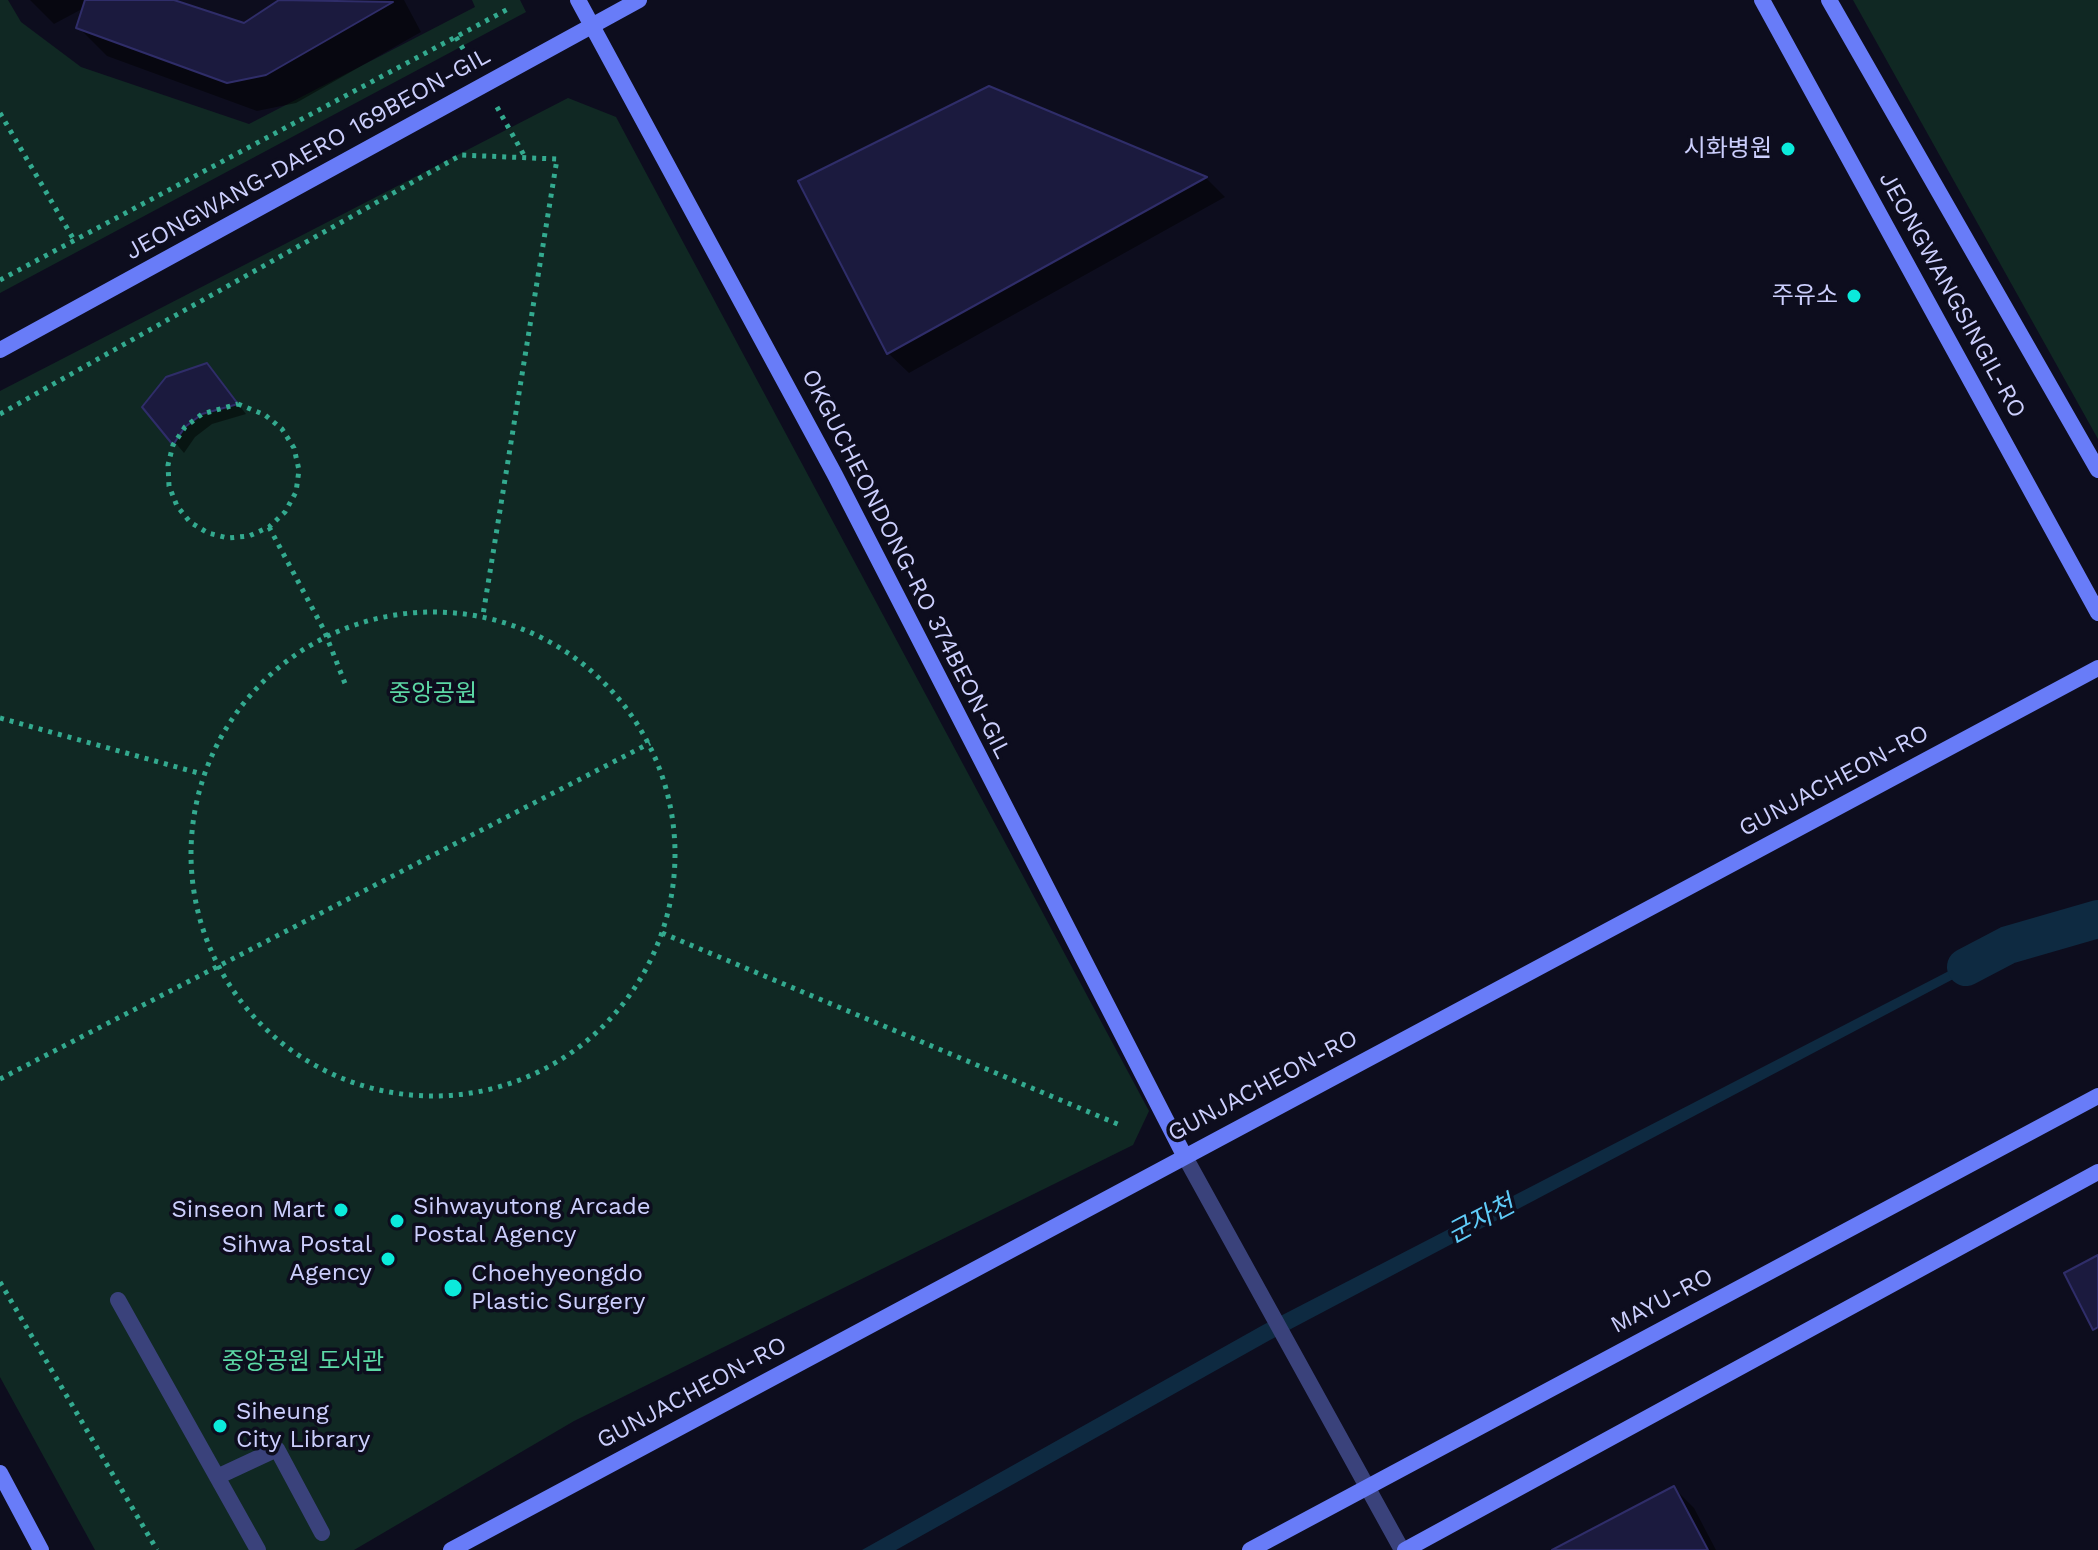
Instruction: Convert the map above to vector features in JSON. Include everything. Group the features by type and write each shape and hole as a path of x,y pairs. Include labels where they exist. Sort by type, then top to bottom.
{"street":[{"name":"OKGUCHEONDONG-RO 374BEON-GIL","path":"578,0 835,475 1184,1155"},
{"name":"JEONGWANG-DAERO 169BEON-GIL","path":"0,350 639,0"},
{"name":"JEONGWANGSINGIL-RO","path":"1762,0 2098,613"},
{"name":"JEONGWANGSINGIL-RO","path":"1829,0 2098,470"},
{"name":"GUNJACHEON-RO","path":"451,1550 2098,668"},
{"name":"MAYU-RO","path":"1250,1550 2098,1096"},
{"path":"1184,1155 1403,1550 2098,1172"},
{"path":"118,1300 258,1550"},
{"path":"217,1477 277,1449 322,1533"},
{"path":"0,1473 41,1550"}],"path":[{"path":"0,280 510,8"},
{"path":"0,113 74,240"},
{"path":"0,414 461,155 557,159 483,615"},
{"path":"238,404 265,415 282,429 294,448 299,470 296,492 285,512 269,527 249,536 228,538 208,533 190,522 177,506 169,486 171,455 185,427 202,414 238,404"},
{"path":"269,527 326,636 346,686"},
{"path":"401,612 483,615 560,646 613,690 650,743 667,785 677,843 671,910 649,968 610,1022 543,1072 485,1092 423,1097 354,1084 299,1057 259,1025 219,968 192,893 189,836 202,774 237,707 281,662 326,636 339,628 401,612"},
{"path":"0,718 202,774"},
{"path":"0,1079 650,743"},
{"path":"662,933 1120,1125"},
{"path":"0,1282 157,1550"}],"green space":[{"path":"0,0 8,0 21,22 81,67 249,124 475,7 472,0 520,0 526,12 0,293"},
{"path":"1853,0 2098,0 2098,439"},
{"name":"중앙공원","path":"568,98 616,117 1149,1111 1133,1145 574,1421 354,1550 95,1550 0,1377 0,391"}],"water":[{"path":"2009,940 2012,948 1270,1340 896,1550 862,1550 1263,1325"}],"building":[{"path":"85,0 174,0 244,23 279,0 393,2 266,75 227,83 76,28"},
{"path":"989,86 1207,177 887,354 798,181"},
{"path":"207,363 238,404 202,414 185,427 173,445 142,407 166,377"},
{"path":"2098,1255 2098,1327 2093,1330 2064,1273"},
{"path":"1674,1486 1708,1550 1552,1550"}],"waterway":[{"name":"군자천","path":"1966,967 2008,945 2098,919"}],"place":[{"name":"시화병원","path":"1788,149"},
{"name":"주유소","path":"1854,296"},
{"name":"Sinseon Mart","path":"341,1210"},
{"name":"Sihwayutong Arcade Postal Agency","path":"397,1221"},
{"name":"Sihwa Postal Agency","path":"388,1259"},
{"name":"Choehyeongdo Plastic Surgery","path":"453,1288"},
{"name":"Siheung City Library","path":"220,1426"}],"park label":[{"name":"중앙공원 도서관","path":"303,1362"}]}
